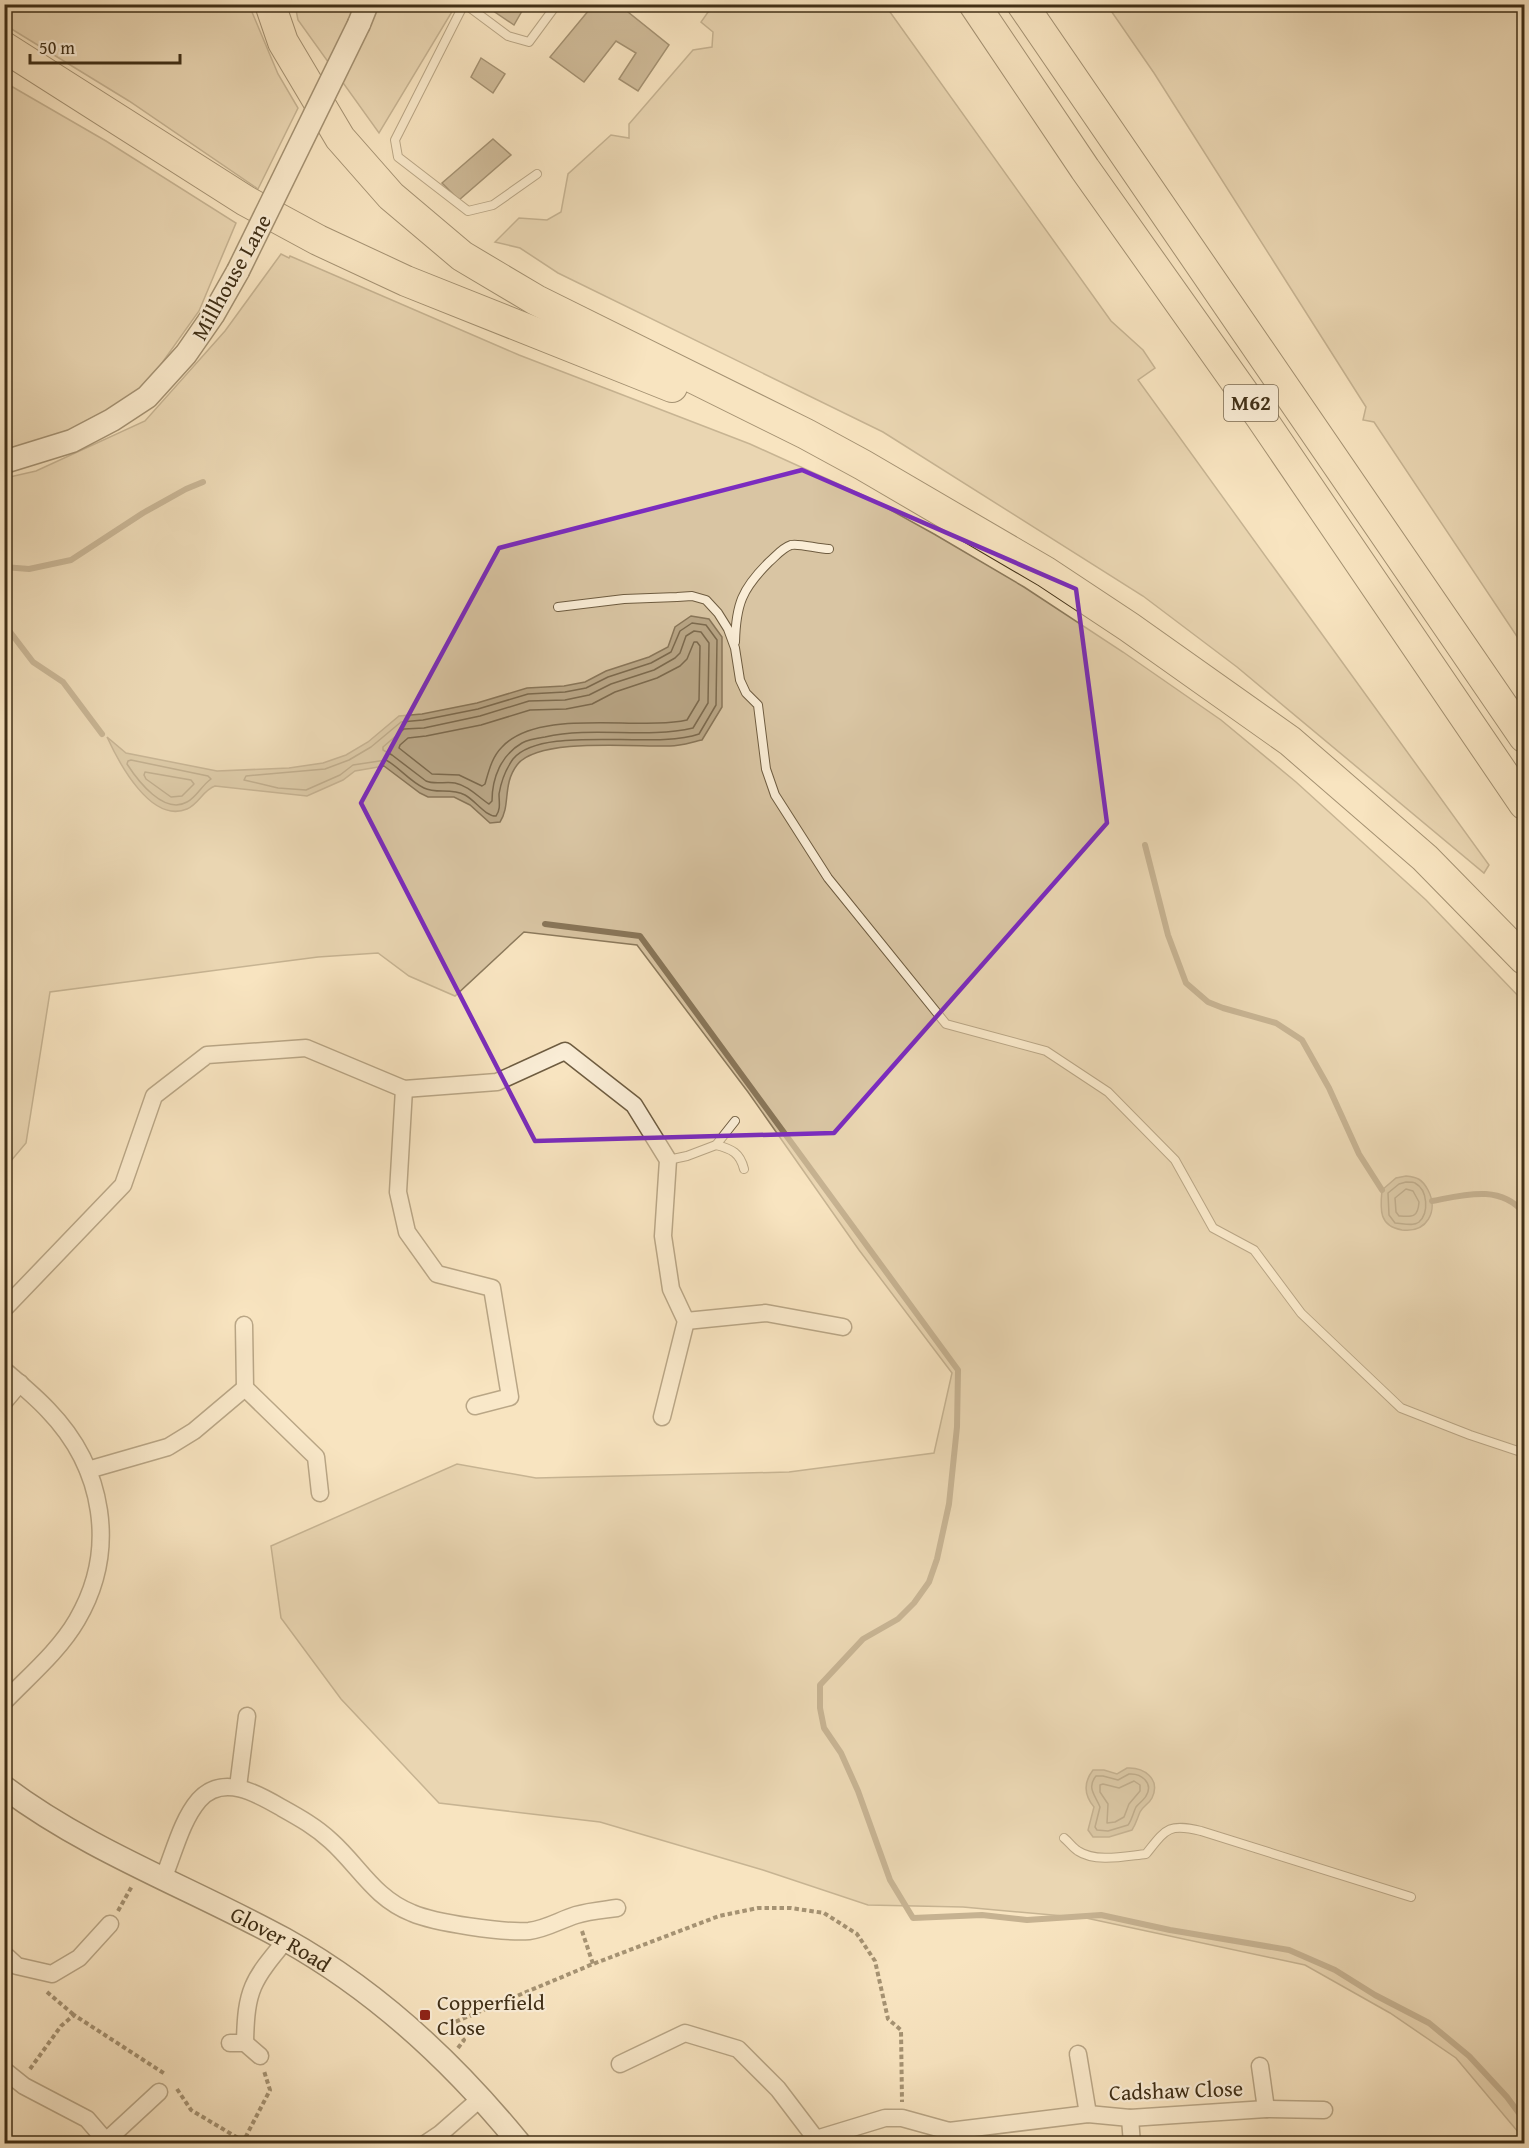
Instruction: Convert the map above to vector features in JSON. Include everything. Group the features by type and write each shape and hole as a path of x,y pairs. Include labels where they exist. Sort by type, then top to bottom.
{"highway":[{"path":"270,4 283,42 340,138 391,196 462,256 536,300 806,434 1046,572 1129,627 1290,741 1425,858 1524,959"},
{"name":"M62","path":"974,4 1085,169 1260,416 1524,804"},
{"name":"M62","path":"1023,4 1524,736"},
{"path":"4,47 246,201 318,240 448,298 670,386 916,496"}],"street":[{"name":"Millhouse Lane","path":"4,462 72,441 147,397 186,354 213,315 238,272 363,14"},
{"path":"4,1309 123,1185 154,1096 207,1055 306,1048 404,1089 497,1082 566,1051 634,1105 668,1160 663,1236 672,1289 686,1321 662,1417"},
{"path":"404,1089 398,1192 407,1233 436,1274 492,1288 510,1397 475,1406"},
{"path":"686,1321 766,1313 843,1328"},
{"path":"244,1325 245,1388 316,1457 320,1493"},
{"path":"4,1370 50,1412 70,1439 88,1470 99,1503 102,1531 92,1589 76,1620 56,1648 4,1702"},
{"path":"4,1402 20,1383"},
{"path":"88,1470 168,1447 194,1431 245,1388"},
{"path":"238,1787 247,1716"},
{"name":"Glover Road","path":"4,1787 62,1825 286,1940 359,1986 446,2060 482,2097 520,2144"},
{"path":"164,1879 190,1812 201,1798 210,1791 224,1787 238,1787 254,1792 313,1825 334,1843 363,1877 389,1902 412,1914 436,1920 513,1931 548,1927 577,1914 616,1908"},
{"path":"4,1954 17,1966 52,1974 79,1958 110,1924"},
{"path":"260,2056 237,2043 252,1986 259,1973 286,1940"},
{"path":"620,2064 685,2034 738,2049 778,2090 814,2141"},
{"name":"Cadshaw Close","path":"1078,2054 1088,2114"},
{"name":"Cadshaw Close","path":"1260,2066 1266,2109"},
{"path":"4,2070 20,2082 87,2119 105,2142 167,2088"},
{"path":"425,2144 440,2134 482,2097"},
{"name":"Cadshaw Close","path":"814,2141 885,2118 902,2118 949,2137 1088,2114 1130,2118 1266,2109 1323,2110"},
{"path":"1130,2118 1132,2144"}],"lane":[{"path":"537,174 493,205 468,211 398,157 395,140 465,4 508,36 529,42 557,4"},
{"path":"829,549 793,544 783,549 754,578 742,595 735,621 735,648 740,680 746,693 758,705 766,769 775,795 828,878 946,1024 1046,1051 1108,1092 1175,1160 1214,1228 1254,1250 1301,1313 1401,1408 1524,1453"},
{"path":"558,607 624,599 693,596 706,600 718,613 735,648"},
{"path":"668,1160 687,1156 716,1145 735,1121"},
{"path":"716,1145 730,1149 741,1157 744,1169"},
{"path":"1064,1838 1079,1852 1098,1858 1146,1854 1168,1830 1179,1826 1411,1897"}],"path":[{"path":"110,1924 142,1867"},
{"path":"457,2049 464,2040 450,2024 719,1916 758,1908 791,1908 824,1913 857,1934 875,1961 888,2019 901,2030 902,2118"},
{"path":"577,1914 593,1965"},
{"path":"20,2082 61,2026 74,2015 169,2077"},
{"path":"167,2088 191,2110 243,2142 270,2090 260,2056"}],"highlighted area":[{"path":"802,470 1076,589 1107,823 834,1133 535,1141 361,803 499,548"}],"shaded area":[{"path":"5,4 249,5 278,74 298,108 258,189 129,101 5,25"},
{"path":"295,5 456,5 379,133 298,20"},
{"path":"713,5 885,5 1111,321 1143,350 1155,368 1138,380 1489,865 1484,873 1237,667 1143,596 883,432 558,273 520,248 495,242 519,218 547,220 561,212 568,174 611,135 629,138 629,124 693,50 712,47 713,32 701,22"},
{"path":"1107,5 1524,5 1524,647 1374,422 1363,420 1366,407 1154,73"},
{"path":"4,82 106,141 236,223 199,311 142,391 53,439 5,449"},
{"path":"281,254 519,355 750,444 867,497 1024,587 1221,720 1296,782 1426,900 1524,1002 1524,2139 1456,2058 1390,2013 1305,1965 1086,1918 963,1907 868,1905 763,1870 600,1822 439,1803 341,1699 281,1618 271,1546 457,1464 536,1478 789,1472 934,1453 952,1373 859,1250 748,1092 637,945 524,932 455,996 409,976 378,953 318,957 50,992 26,1143 5,1168 5,478 36,471 145,421 225,331"}],"water":[{"path":"691,616 709,619 722,637 722,707 702,740 674,746 566,747 545,750 528,756 512,772 505,809 500,822 490,823 470,805 454,797 428,797 384,766 355,771 343,780 307,796 215,786 191,807 174,811 161,808 149,800 138,788 107,737 126,753 217,771 289,768 323,763 346,755 368,742 399,716 422,714 477,703 527,688 564,686 585,682 606,671 649,657 668,647 675,627"},
{"path":"1406,1176 1424,1183 1432,1206 1431,1213 1424,1224 1411,1230 1402,1230 1389,1225 1381,1210 1382,1190 1396,1178"},
{"path":"1127,1768 1145,1772 1153,1780 1152,1798 1141,1810 1132,1830 1109,1837 1093,1837 1088,1830 1094,1807 1088,1798 1086,1789 1090,1775 1093,1770 1104,1770 1117,1774"}],"building":[{"path":"483,4 526,4 514,25"},
{"path":"594,4 618,4 669,45 638,91 619,79 636,53 616,41 584,82 550,57"},
{"path":"481,58 505,74 493,93 471,77"},
{"path":"493,139 511,155 459,200 442,183"}],"waterway":[{"path":"4,567 29,569 71,560 143,513 203,482"},
{"path":"4,624 33,662 63,682 102,734"},
{"path":"1145,845 1168,935 1186,983 1208,1002 1276,1023 1302,1040 1329,1088 1359,1154 1382,1190"},
{"path":"545,924 640,936 958,1370 957,1427 949,1504 937,1559 929,1582 914,1603 898,1619 863,1639 820,1685 820,1708 824,1728 841,1753 858,1791 890,1880 913,1918 982,1915 1027,1920 1101,1915 1170,1930 1289,1950 1335,1970 1375,1995 1429,2023 1469,2056 1507,2097 1524,2120"},
{"path":"1432,1201 1469,1195 1493,1195 1504,1198 1524,1213"}],"place":[{"name":"Copperfield Close","path":"425,2015"}]}
